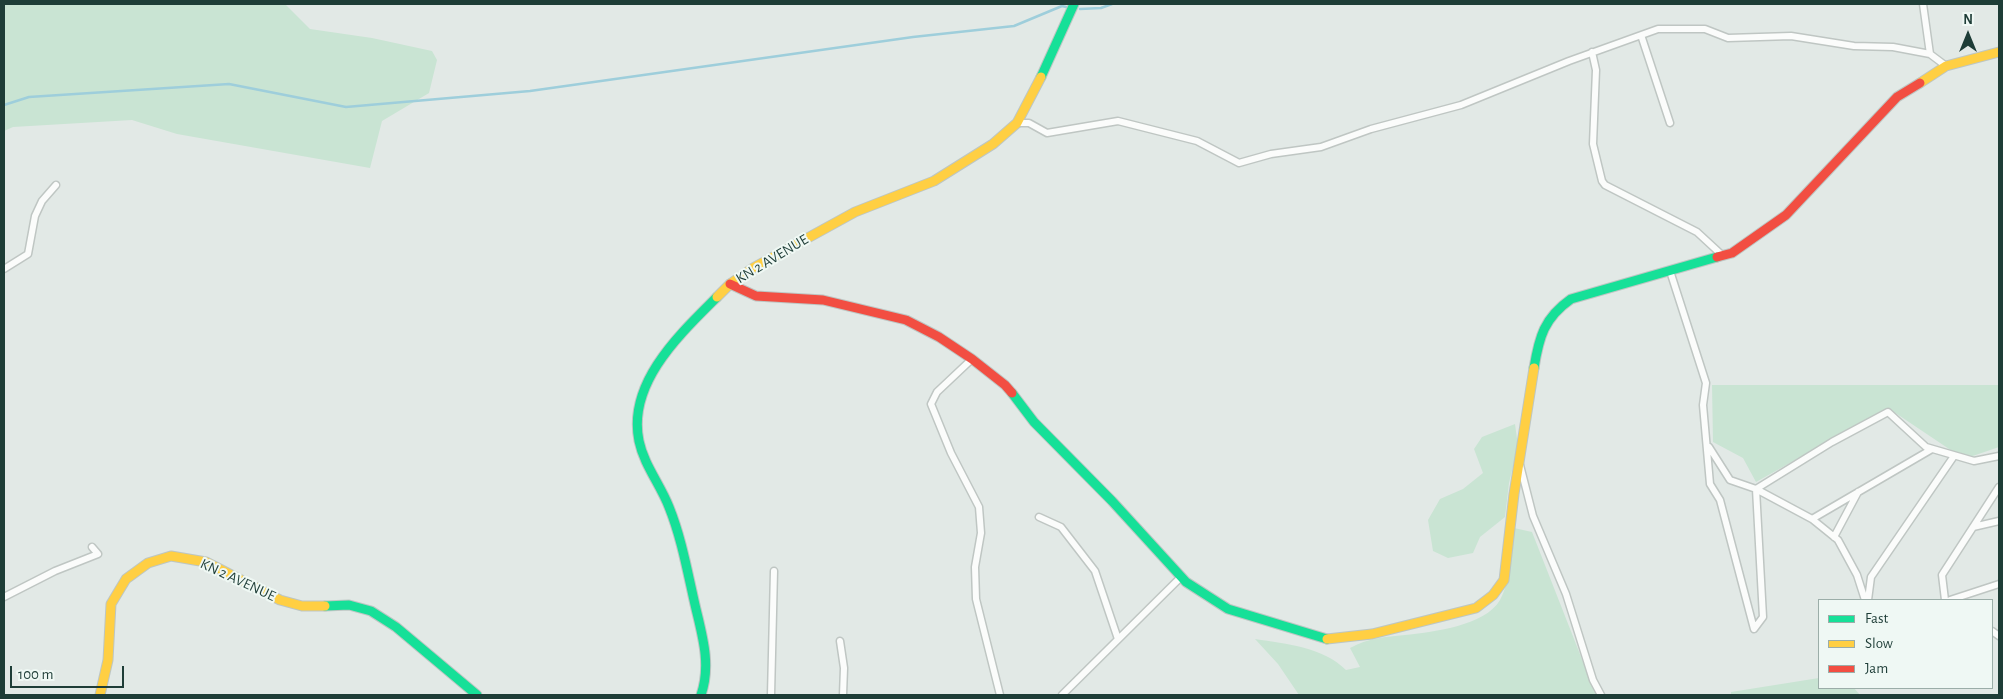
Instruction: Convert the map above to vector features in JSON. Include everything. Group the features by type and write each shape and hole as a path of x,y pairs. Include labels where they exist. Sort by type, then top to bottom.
{"street":[{"name":"KN 2 AVENUE","path":"701,695 706,680 706,659 702,634 677,530 668,506 646,463 639,440 638,411 646,385 664,356 730,284 775,255 855,212 934,181 993,144 1017,123 1055,50 1074,4"},
{"path":"1924,4 1930,54"},
{"path":"1017,123 1029,123 1047,132 1118,121 1197,141 1239,163 1245,163 1271,154 1321,147 1371,129 1461,105 1592,52 1658,29 1705,29 1728,38 1792,36 1854,46 1893,47 1930,54 1946,66"},
{"path":"1641,35 1670,123"},
{"path":"1592,52 1596,70 1593,144 1602,181 1605,185 1697,232 1723,256"},
{"path":"730,284 748,294 756,296 823,300 906,320 939,337 972,359 1005,385 1034,422 1112,501 1186,582 1228,609 1323,639 1372,634 1476,608 1493,595 1504,580 1519,461 1538,342 1556,310 1571,299 1732,253 1786,216 1897,98 1946,66 1999,52"},
{"path":"4,269 28,254 35,216 42,201 56,185"},
{"path":"1670,271 1706,383 1703,405 1710,484 1720,500 1754,629 1763,617 1756,489"},
{"path":"972,359 937,392 931,404 951,453 979,507 981,533 976,567 976,599 1000,695"},
{"path":"1756,489 1832,442 1888,412 1926,448 1974,461 1999,456"},
{"path":"1708,446 1730,480 1756,489 1812,519 1834,537 1857,575 1866,599"},
{"path":"1812,519 1932,449"},
{"path":"1866,599 1871,577 1954,456"},
{"path":"1519,461 1533,516 1566,594 1592,680 1601,695"},
{"path":"1946,599 1942,574 1999,487"},
{"path":"1834,537 1859,491"},
{"path":"1039,517 1061,527 1095,571 1118,639"},
{"path":"1973,527 1999,520"},
{"path":"4,597 55,570 98,554 92,547"},
{"name":"KN 2 AVENUE","path":"100,695 108,660 111,604 126,579 148,563 171,556 206,562 280,600 302,606 349,605 371,611 396,627 477,695"},
{"path":"771,695 774,571"},
{"path":"1062,695 1181,577"},
{"path":"1953,599 1999,584"},
{"path":"840,641 844,668 843,695"}],"green space":[{"path":"4,4 285,4 310,29 372,38 432,51 437,60 429,93 382,121 370,168 177,134 132,120 13,127 4,131"},
{"path":"1712,385 1999,385 1999,447 1964,459 1888,408 1756,482 1743,458 1713,442"},
{"path":"1515,424 1518,446 1509,483 1505,517 1480,537 1473,553 1448,558 1433,551 1428,520 1440,499 1463,489 1483,473 1474,449 1482,437"},
{"path":"1514,528 1532,532 1596,695 1299,695 1278,664 1255,639 1316,651 1337,662 1346,670 1360,667 1350,648 1363,642 1384,637 1443,629 1470,622 1493,609 1500,600 1510,565"},
{"path":"1818,678 1818,689 1855,689 1860,695 1731,695 1731,692"}],"waterway":[{"path":"1080,9 1101,8 1112,4"},
{"path":"4,105 29,97 229,84 346,107 530,91 913,37 1014,26 1062,6 1066,7"}],"traffic: fast":[{"path":"1041,77 1074,4"},
{"path":"1534,368 1544,329 1555,313 1571,299 1717,257"},
{"path":"701,695 706,663 705,652 684,557 669,507 641,450 637,420 641,399 660,361 688,327 717,297"},
{"path":"1012,393 1034,422 1112,501 1186,582 1228,609 1327,639"},
{"path":"325,606 349,605 371,611 396,627 477,695"}],"traffic: slow":[{"path":"1920,83 1946,66 1999,52"},
{"path":"717,297 730,284 753,268 855,212 934,181 993,144 1017,123 1041,77"},
{"path":"1327,639 1372,634 1476,608 1493,595 1504,580 1514,494 1534,368"},
{"path":"100,695 108,660 111,604 126,579 148,563 171,556 206,562 280,600 302,606 325,606"}],"traffic: jam":[{"path":"1717,257 1732,253 1786,215 1897,97 1920,83"},
{"path":"730,284 756,296 823,300 906,320 939,337 972,359 1005,385 1012,393"}]}
